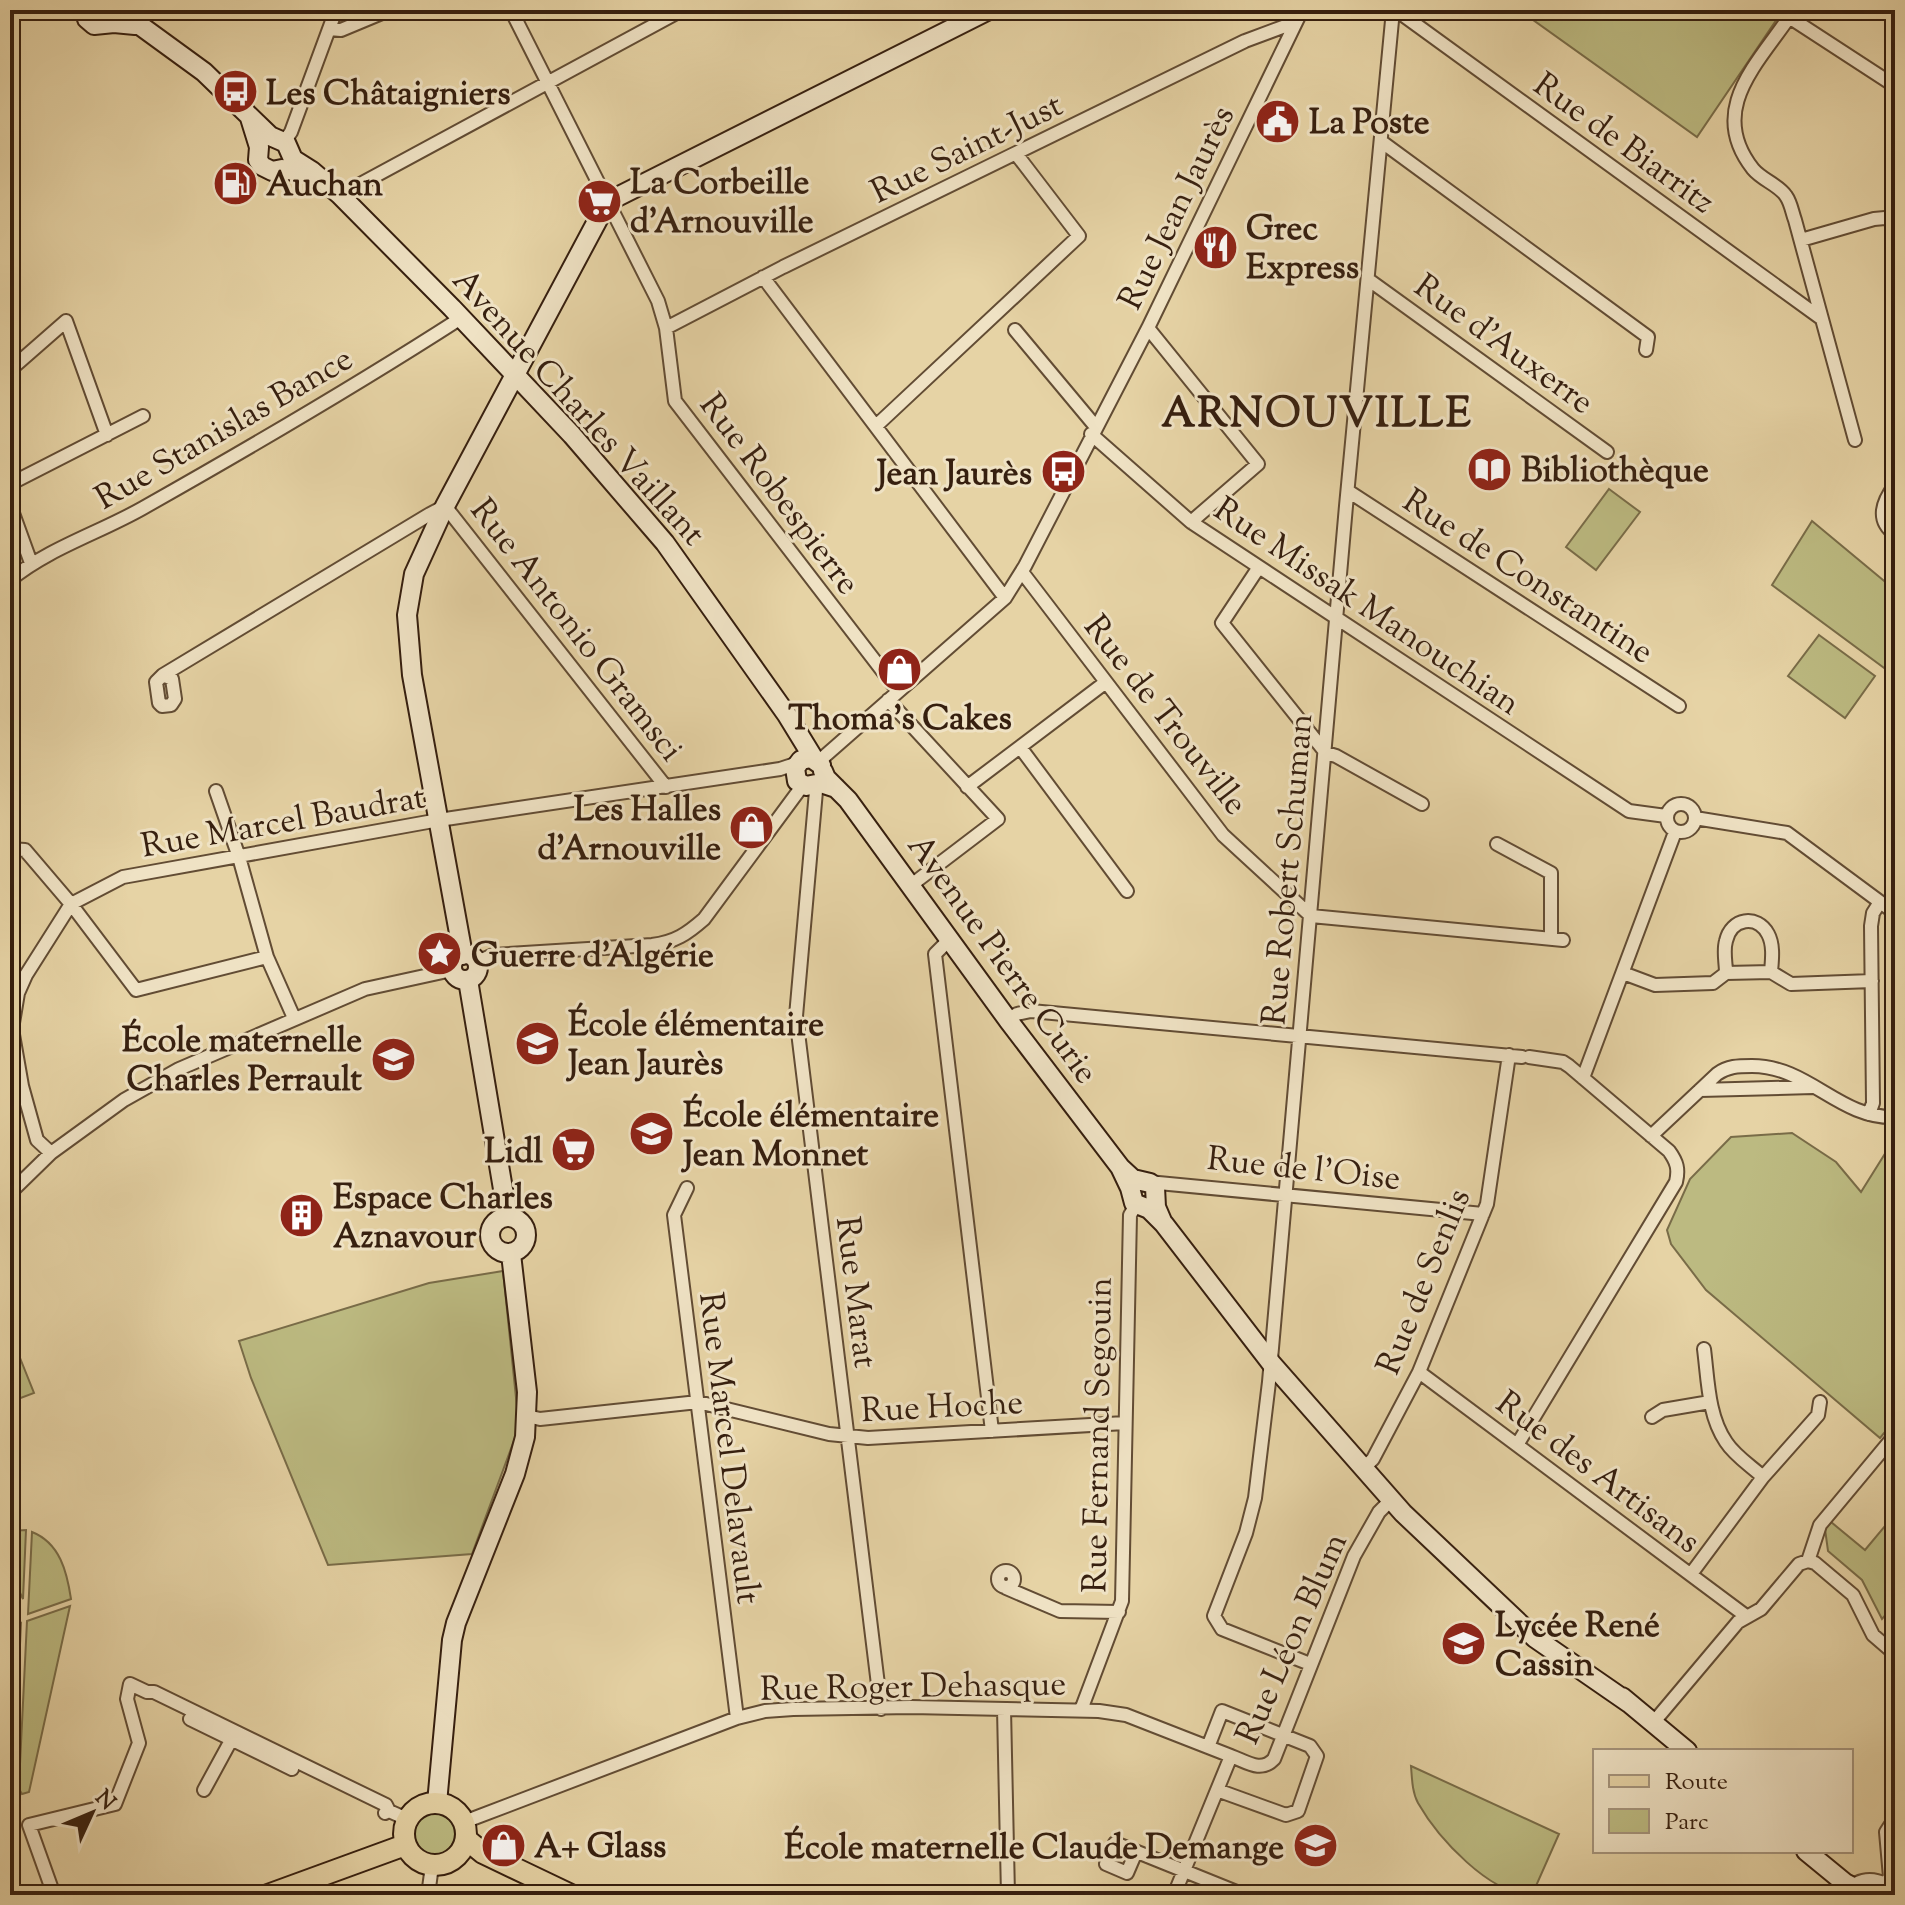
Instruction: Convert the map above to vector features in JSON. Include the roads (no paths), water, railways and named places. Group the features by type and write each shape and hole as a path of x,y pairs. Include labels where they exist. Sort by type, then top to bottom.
{"main road":[{"name":"Avenue Charles Vaillant","path":"85,10 87,19 94,25 111,14 144,30 181,58 216,91 239,105 283,151 340,195 515,374 656,532 799,734 811,775"},
{"path":"504,1217 506,1207 412,675 407,615 414,574 445,506 515,374 603,210 615,198 989,10"},
{"path":"239,105 253,123 259,147 257,156 262,166 272,171 283,151 265,141 259,147"},
{"name":"Avenue Pierre Curie","path":"811,775 910,886 1120,1167 1147,1193 1164,1224 1271,1363 1363,1469 1429,1537 1685,1749"},
{"path":"504,1217 521,1222 527,1233 525,1244 511,1254 495,1249 490,1239 494,1223 504,1217"},
{"path":"437,1803 452,1640 522,1453 527,1416 511,1254"},
{"path":"541,1895 478,1864 454,1859 432,1866 413,1857 405,1845 398,1815 437,1803 453,1808 483,1853 571,1895"},
{"path":"454,1859 463,1849 465,1830"},
{"path":"268,1895 405,1845"},
{"path":"1808,1853 1852,1891"}],"street":[{"path":"283,151 336,10"},
{"path":"329,29 347,28 389,10"},
{"name":"Rue Robespierre","path":"511,10 658,301 666,328 675,401 893,696 967,787 998,819 910,886"},
{"path":"340,195 682,10"},
{"name":"Rue Jean Jaurès","path":"10,1193 51,1153 124,1100 179,1069 365,989 465,967 493,955 670,943 685,936 704,919 811,775 893,696 1005,598 1022,572 1148,328 1302,10"},
{"name":"Rue Robert Schuman","path":"1310,1664 1222,1629 1214,1616 1246,1533 1255,1498 1271,1363 1348,491 1395,10"},
{"name":"Rue de Biarritz","path":"1395,10 1822,319"},
{"path":"1855,440 1786,194 1760,177 1741,153 1734,129 1734,106 1740,89 1792,14 1895,86"},
{"name":"Rue Saint-Just","path":"666,328 763,277 1245,41 1288,25 1293,28"},
{"path":"1382,142 1648,337 1646,350"},
{"path":"876,426 1079,236 1017,155"},
{"path":"1801,240 1874,219 1885,218 1895,222"},
{"path":"763,277 1005,598"},
{"name":"Rue d'Auxerre","path":"1369,280 1607,452"},
{"name":"Rue Stanislas Bance","path":"10,580 31,563 126,518 295,422 461,318"},
{"path":"10,370 66,321 107,435"},
{"path":"1148,328 1258,464 1191,522"},
{"path":"1015,330 1094,430"},
{"path":"10,484 143,416"},
{"name":"Rue Missak Manouchian","path":"1094,430 1191,522 1624,808 1666,816"},
{"path":"1895,485 1886,498 1882,512 1884,521 1895,534"},
{"name":"Rue de Constantine","path":"1348,491 1679,706"},
{"path":"10,505 31,563"},
{"path":"163,675 445,506"},
{"name":"Rue Antonio Gramsci","path":"445,506 666,787"},
{"path":"1259,567 1222,623 1326,753 1422,804"},
{"name":"Rue de Trouville","path":"1022,572 1223,835 1311,916"},
{"path":"967,787 1106,682"},
{"path":"1020,747 1127,891"},
{"name":"Rue Marcel Baudrat","path":"71,904 123,877 439,820 666,787 811,775"},
{"name":"Rue Marat","path":"811,775 796,1016 881,1709"},
{"path":"216,791 239,857 267,957 294,1018"},
{"path":"1675,832 1668,825 1666,816 1671,808 1679,804 1688,806 1695,818"},
{"path":"1675,832 1689,830 1695,818"},
{"path":"1695,818 1787,833 1895,913"},
{"path":"1583,1078 1675,832"},
{"path":"1311,916 1557,940 1551,873 1497,844"},
{"path":"10,849 25,850 71,904 136,990 267,957"},
{"path":"1869,1114 1873,1103 1871,926 1873,913 1880,902"},
{"path":"51,1153 37,1140 22,1086 12,1029 18,993 26,975 71,904"},
{"path":"1726,973 1726,939 1736,925 1748,920 1757,922 1769,935 1771,972"},
{"path":"949,940 935,954 992,1431"},
{"path":"1623,973 1655,985 1713,983 1726,973 1771,972 1791,984 1872,981"},
{"path":"1008,1020 1023,1011 1031,1011 1520,1056 1563,1062 1583,1078 1669,1151 1677,1162 1678,1172 1676,1182 1517,1445"},
{"name":"Rue de Senlis","path":"1363,1469 1373,1459 1419,1372 1487,1204 1520,1056"},
{"path":"1651,1136 1726,1068 1739,1066 1773,1066 1849,1107 1869,1114 1895,1117"},
{"path":"1700,1090 1815,1087"},
{"name":"Rue Marcel Delavault","path":"687,1188 674,1215 737,1718"},
{"name":"Rue de l'Oise","path":"1147,1193 1286,1193 1483,1214"},
{"name":"Rue Fernand Segouin","path":"1081,1710 1122,1601 1130,1215 1147,1193"},
{"path":"1704,1349 1710,1402 1720,1431 1727,1444 1763,1477"},
{"name":"Rue des Artisans","path":"1419,1372 1746,1616"},
{"name":"Rue Hoche","path":"527,1416 540,1419 698,1402 848,1437 1125,1423"},
{"path":"1652,1417 1663,1410 1710,1402"},
{"path":"1691,1574 1763,1477 1818,1415 1820,1402"},
{"path":"1808,1561 1820,1525 1895,1435"},
{"name":"Rue Léon Blum","path":"1174,1895 1231,1756 1260,1767 1274,1759 1354,1556 1379,1512 1391,1500"},
{"path":"1653,1723 1738,1622 1761,1609 1799,1564 1808,1561 1815,1563 1853,1595 1873,1635 1895,1654"},
{"path":"1006,1588 1060,1611 1119,1612"},
{"path":"54,1895 29,1825 115,1804 139,1743 127,1699 130,1684 154,1692 234,1736 386,1805 398,1815"},
{"name":"Rue Roger Dehasque","path":"465,1830 737,1718 765,1711 926,1707 1081,1710 1126,1715 1231,1756"},
{"path":"1004,1709 1008,1895"},
{"path":"1208,1747 1222,1711 1310,1746 1317,1756 1298,1811 1286,1815 1217,1790"},
{"path":"204,1790 234,1736"},
{"path":"1852,1891 1868,1880 1888,1890 1890,1877 1886,1832 1895,1818"},
{"path":"1136,1852 1244,1895"},
{"path":"428,1895 432,1866"}],"place":[{"name":"Les Châtaigniers","path":"235,92"},
{"name":"La Poste","path":"1278,121"},
{"name":"Auchan","path":"235,183"},
{"name":"La Corbeille d'Arnouville","path":"599,201"},
{"name":"Grec Express","path":"1215,247"},
{"name":"Bibliothèque","path":"1490,469"},
{"name":"Jean Jaurès","path":"1063,472"},
{"name":"Thoma's Cakes","path":"900,669"},
{"name":"Les Halles d'Arnouville","path":"752,828"},
{"name":"Guerre d'Algérie","path":"440,954"},
{"name":"École élémentaire Jean Jaurès","path":"537,1043"},
{"name":"École maternelle Charles Perrault","path":"393,1059"},
{"name":"École élémentaire Jean Monnet","path":"652,1134"},
{"name":"Lidl","path":"574,1150"},
{"name":"Espace Charles Aznavour","path":"302,1216"},
{"name":"Lycée René Cassin","path":"1464,1644"},
{"name":"A+ Glass","path":"503,1845"},
{"name":"École maternelle Claude Demange","path":"1315,1846"}],"district":[{"name":"ARNOUVILLE","path":"1317,411"}]}
